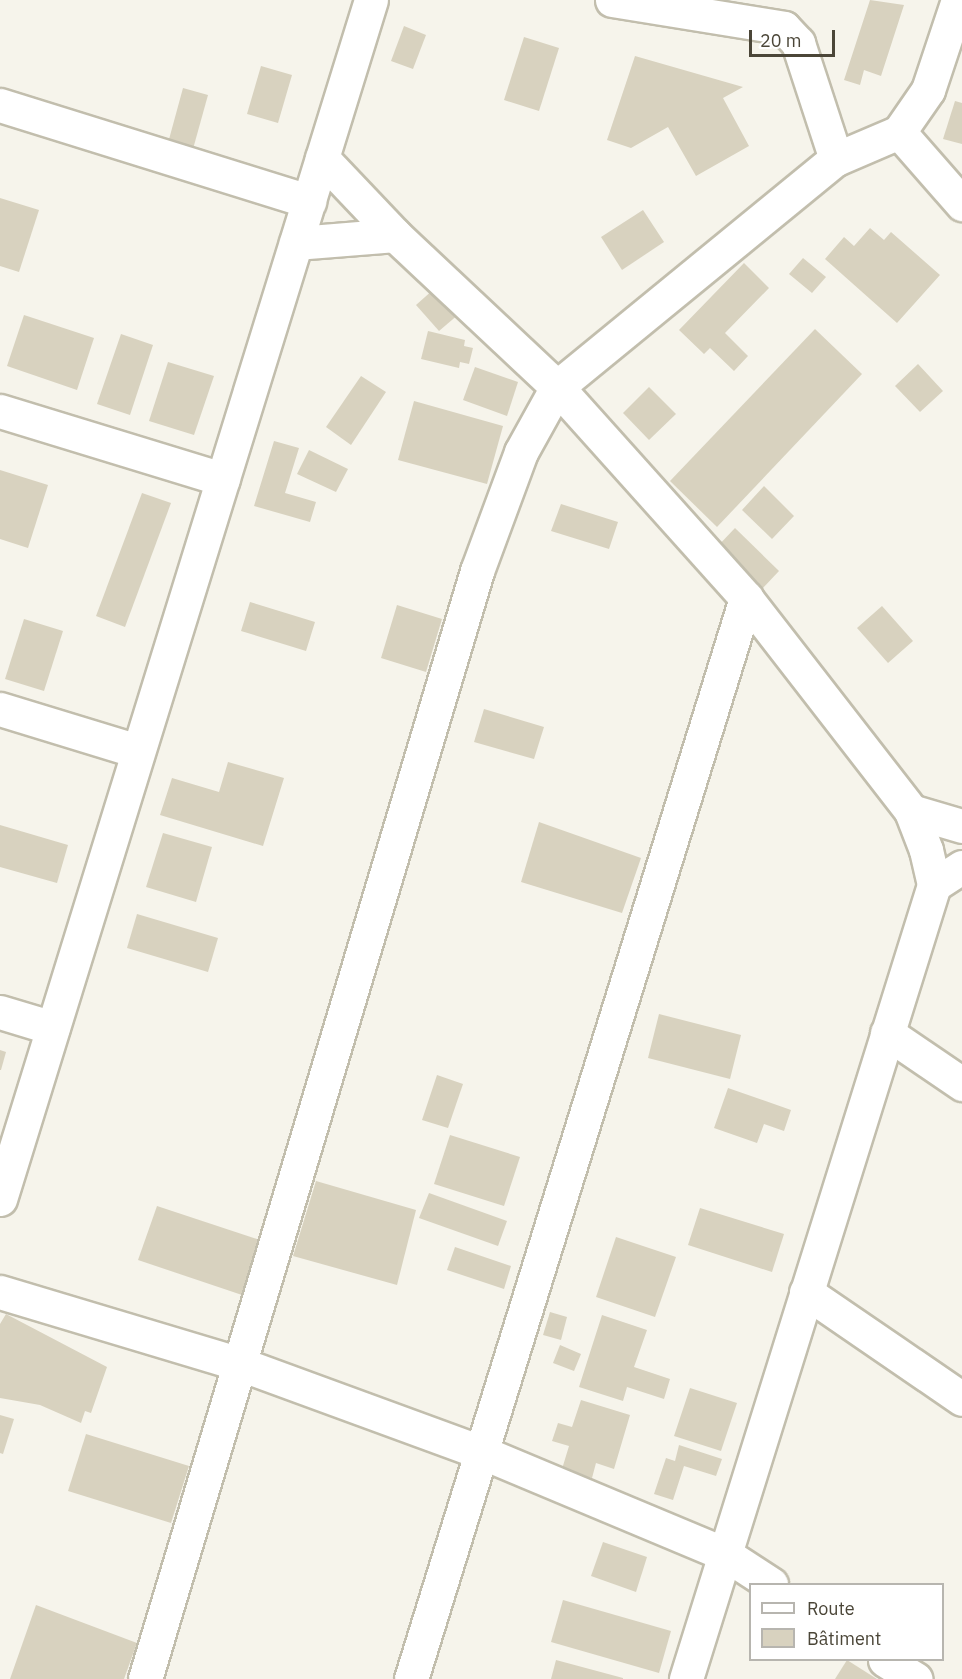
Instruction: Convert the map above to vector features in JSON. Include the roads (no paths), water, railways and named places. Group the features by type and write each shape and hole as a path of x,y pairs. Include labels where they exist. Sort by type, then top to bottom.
{"street":[{"path":"0,1199 371,0"},
{"path":"612,0 663,4 784,28 793,34 836,159"},
{"path":"145,1679 477,571 521,452 557,387 836,159 899,132 928,90 958,0"},
{"path":"0,105 309,201"},
{"path":"899,132 962,204"},
{"path":"322,158 395,235 557,387 746,598 911,811 933,885 686,1679"},
{"path":"296,243 395,235"},
{"path":"0,411 223,479"},
{"path":"411,1679 746,598"},
{"path":"0,709 137,751"},
{"path":"911,811 962,826"},
{"path":"933,885 962,867"},
{"path":"0,1012 53,1028"},
{"path":"887,1033 962,1084"},
{"path":"0,1292 240,1364 481,1452 725,1554 769,1583"},
{"path":"806,1292 962,1399"},
{"path":"888,1661 915,1679"}]}
